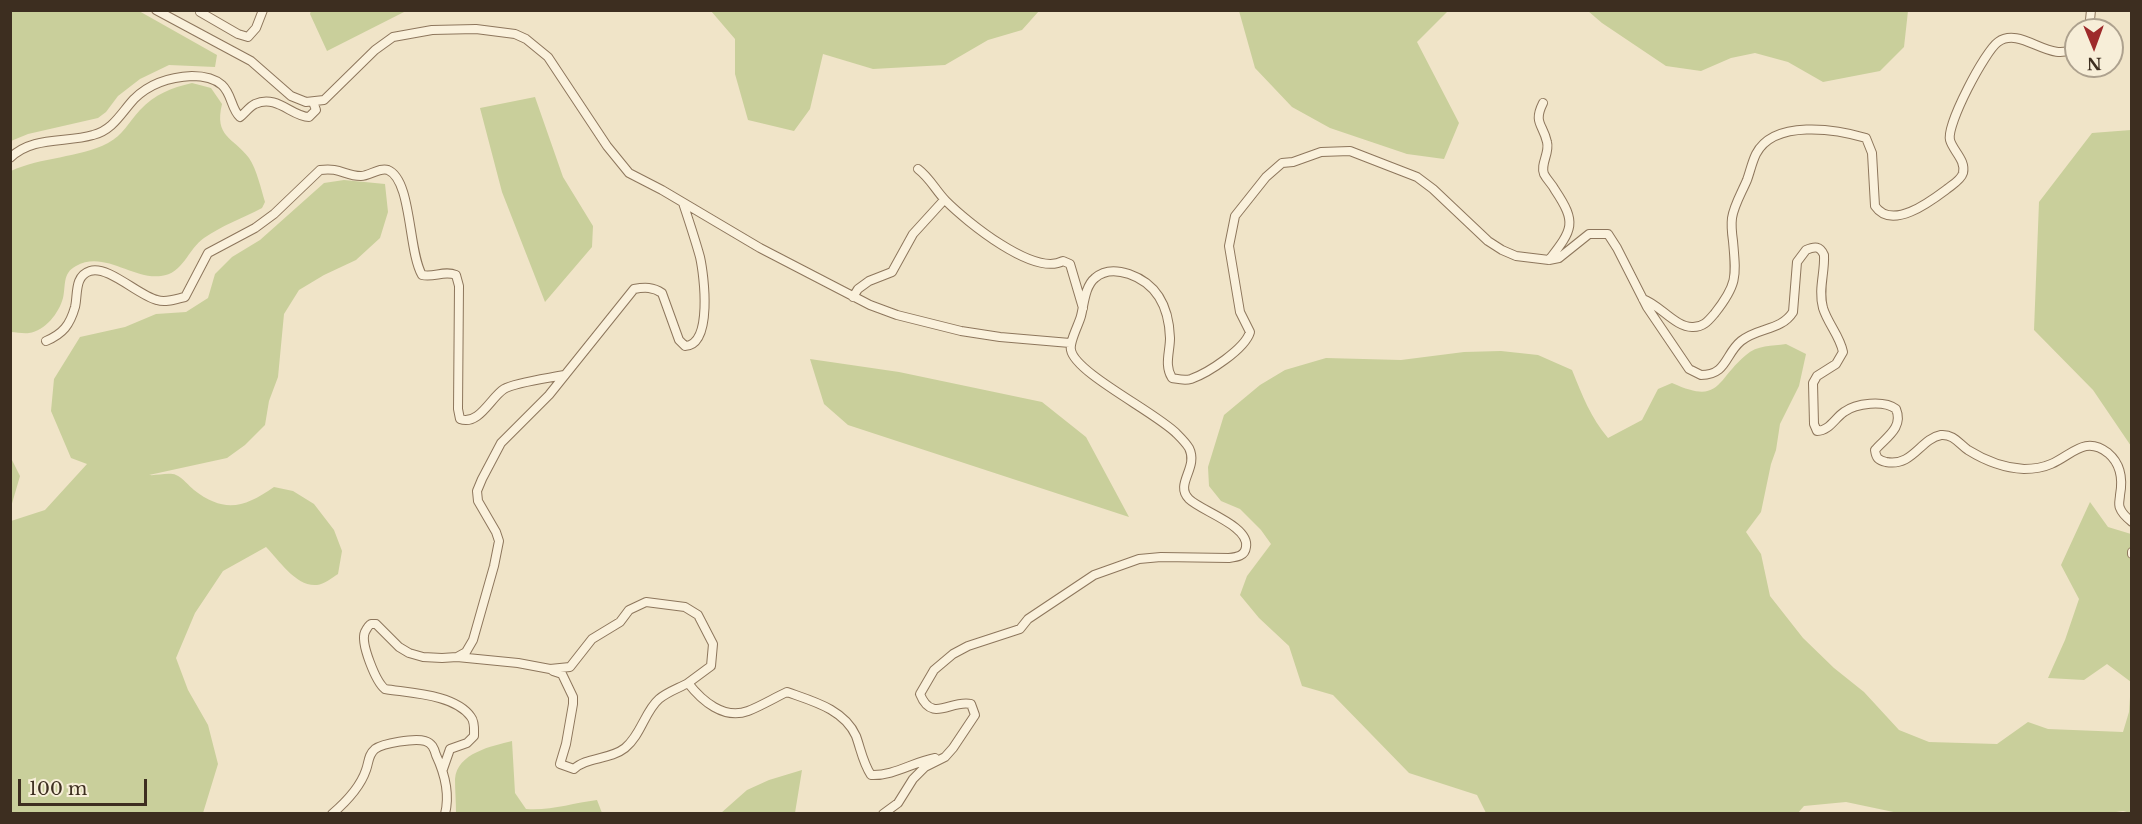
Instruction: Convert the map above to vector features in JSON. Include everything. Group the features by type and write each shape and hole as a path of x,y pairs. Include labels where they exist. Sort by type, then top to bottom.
{"street":[{"path":"156,10 251,60 291,96 306,102 324,100 375,50 393,37 424,31 476,29 516,34 548,57 612,154 629,173 760,248 854,297 897,315 961,331 1070,343"},
{"path":"200,11 237,34 248,37 256,28 263,10"},
{"path":"1642,298 1653,302 1680,324 1692,327 1700,327 1708,321 1722,304 1733,287 1736,273 1732,215 1757,153 1770,138 1804,129 1852,134 1866,138 1872,153 1875,206 1886,214 1897,216 1906,214 1935,198 1963,174 1961,160 1950,140 1950,135 1958,107 1997,42 2006,38 2017,39 2054,52 2064,52"},
{"path":"10,158 16,152 32,145 94,135 106,130 134,99 150,87 178,76 201,76 223,86 240,117 258,103 269,103 279,104 304,117 309,117 316,110 314,102"},
{"path":"1543,103 1538,113 1538,124 1548,143 1542,167 1545,176 1570,216 1569,231 1549,260"},
{"path":"883,813 898,802 913,779 925,766 945,757 975,715 971,704 963,702 938,710 930,708 924,703 920,694 934,670 953,654 968,646 1020,629 1028,619 1061,595 1094,575 1114,567 1139,559 1161,557 1229,558 1240,556 1245,551 1247,543 1244,535 1215,513 1190,500 1184,491 1184,483 1192,465 1191,456 1188,448 1175,432 1077,362 1071,352 1070,343 1077,330 1087,291 1093,279 1105,271 1119,271 1138,277 1152,285 1165,310 1170,339 1167,356 1168,372 1172,378 1183,381 1191,379 1245,344 1250,332 1240,312 1228,246 1235,216 1266,177 1282,163 1293,162 1321,152 1350,151 1417,177 1488,241 1502,250 1528,259 1559,258 1589,234 1608,234 1642,298 1689,369 1695,374 1705,375 1716,372 1746,338 1789,319 1793,312 1797,262 1806,250 1818,247 1824,255 1820,296 1824,311 1843,352 1836,364 1817,376 1814,383 1814,424 1817,431 1828,427 1848,410 1865,405 1885,404 1896,410 1898,423 1895,430 1875,450 1879,460 1885,462 1902,461 1934,437 1943,435 1950,435 1966,449 1979,456 2016,469 2040,468 2052,464 2078,448 2093,445 2107,452 2118,465 2122,484 2119,503 2121,510 2132,522"},
{"path":"46,341 64,330 76,305 76,292 80,278 89,271 98,271 111,276 158,301 184,297 208,252 255,228 274,214 320,170 340,169 361,176 383,170 389,171 398,179 406,198 410,237 417,266 422,275 428,277 448,272 456,275 459,286 458,398 460,419 465,421 472,419 505,388 564,375"},
{"path":"918,169 926,175 944,200 986,234 1023,256 1044,263 1057,264 1063,261 1070,264 1083,308"},
{"path":"854,297 858,289 868,281 892,272 913,234 944,200"},
{"path":"457,657 466,652 473,640 494,566 499,541 478,501 477,491 501,443 549,395 634,289 644,287 656,289 662,293 679,340 685,346 696,342 702,333 704,315 700,258 683,203"},
{"path":"443,769 450,749 467,743 474,736 471,717 453,703 433,695 385,689 379,685 372,669 364,638 365,631 371,624 376,624 399,647 423,657 457,657 518,663 550,669 562,674 573,697 566,744 560,764 574,769 580,763 596,761 625,748 637,734 659,698 688,683 711,666 713,644 698,615 685,607 646,602 629,610 620,622 592,639 570,667 550,669"},
{"path":"688,683 699,698 723,712 747,712 787,692 820,704 850,724 864,765 871,775 884,775 923,760 945,757"},
{"path":"332,813 344,804 358,785 366,770 369,757 376,748 410,740 424,740 432,744 443,769 446,791 445,813"}],"green space":[{"path":"11,10 139,11 217,55 215,67 169,65 140,79 118,96 106,112 98,118 28,134 11,141"},
{"path":"311,10 406,11 327,51 310,14"},
{"path":"711,11 1039,11 1022,30 988,40 945,65 873,69 823,54 810,109 794,131 748,120 735,74 735,39"},
{"path":"1239,11 1448,11 1417,42 1459,123 1444,159 1407,154 1330,128 1292,107 1255,68"},
{"path":"1588,11 1908,11 1904,47 1880,71 1823,82 1788,62 1755,53 1731,58 1701,71 1666,66"},
{"path":"192,83 211,88 222,104 220,115 223,130 252,163 265,202 262,208 204,238 180,266 169,274 150,276 97,261 76,266 68,272 61,304 46,325 35,332 11,332 11,171 23,166 85,152 108,143 122,132 140,110 152,100 170,90"},
{"path":"535,97 563,177 593,226 592,247 545,302 502,192 480,108"},
{"path":"2132,130 2131,446 2093,390 2034,330 2039,202 2092,133"},
{"path":"344,180 385,184 388,212 380,238 356,260 299,290 284,314 278,377 269,401 265,425 245,445 227,458 149,475 176,475 205,498 225,505 244,503 274,487 293,491 314,504 334,530 342,551 338,574 317,585 302,582 288,572 266,547 223,571 195,613 176,658 188,690 208,725 218,764 203,813 11,813 11,521 45,510 87,464 71,458 51,411 54,379 80,337 125,327 156,314 186,312 208,298 215,274 232,257 260,240 324,183"},
{"path":"1786,344 1806,354 1799,386 1780,424 1761,512 1746,532 1761,554 1770,596 1803,638 1834,668 1864,692 1899,730 1929,742 1997,744 2028,722 2048,729 2123,732 2129,712 2131,682 2131,813 2123,811 2102,814 1903,814 1846,802 1804,806 1797,814 1486,813 1477,795 1409,773 1333,695 1302,686 1289,646 1259,618 1240,595 1247,576 1271,544 1240,509 1221,501 1209,486 1208,467 1224,415 1260,385 1285,370 1326,358 1401,360 1464,352 1501,351 1538,355 1572,370 1592,414 1608,438 1642,420 1658,389 1672,383 1700,392 1709,391 1716,387 1750,352 1765,346"},
{"path":"810,359 899,372 1042,402 1086,437 1129,517 848,425 824,404"},
{"path":"11,458 20,476 11,507"},
{"path":"2090,502 2108,527 2131,534 2131,682 2107,664 2084,680 2048,678 2065,640 2079,599 2061,565"},
{"path":"512,741 515,793 526,809 553,808 597,800 602,813 456,813 455,779 462,763 477,752"},
{"path":"802,770 795,813 721,813 747,790 769,780"}]}
